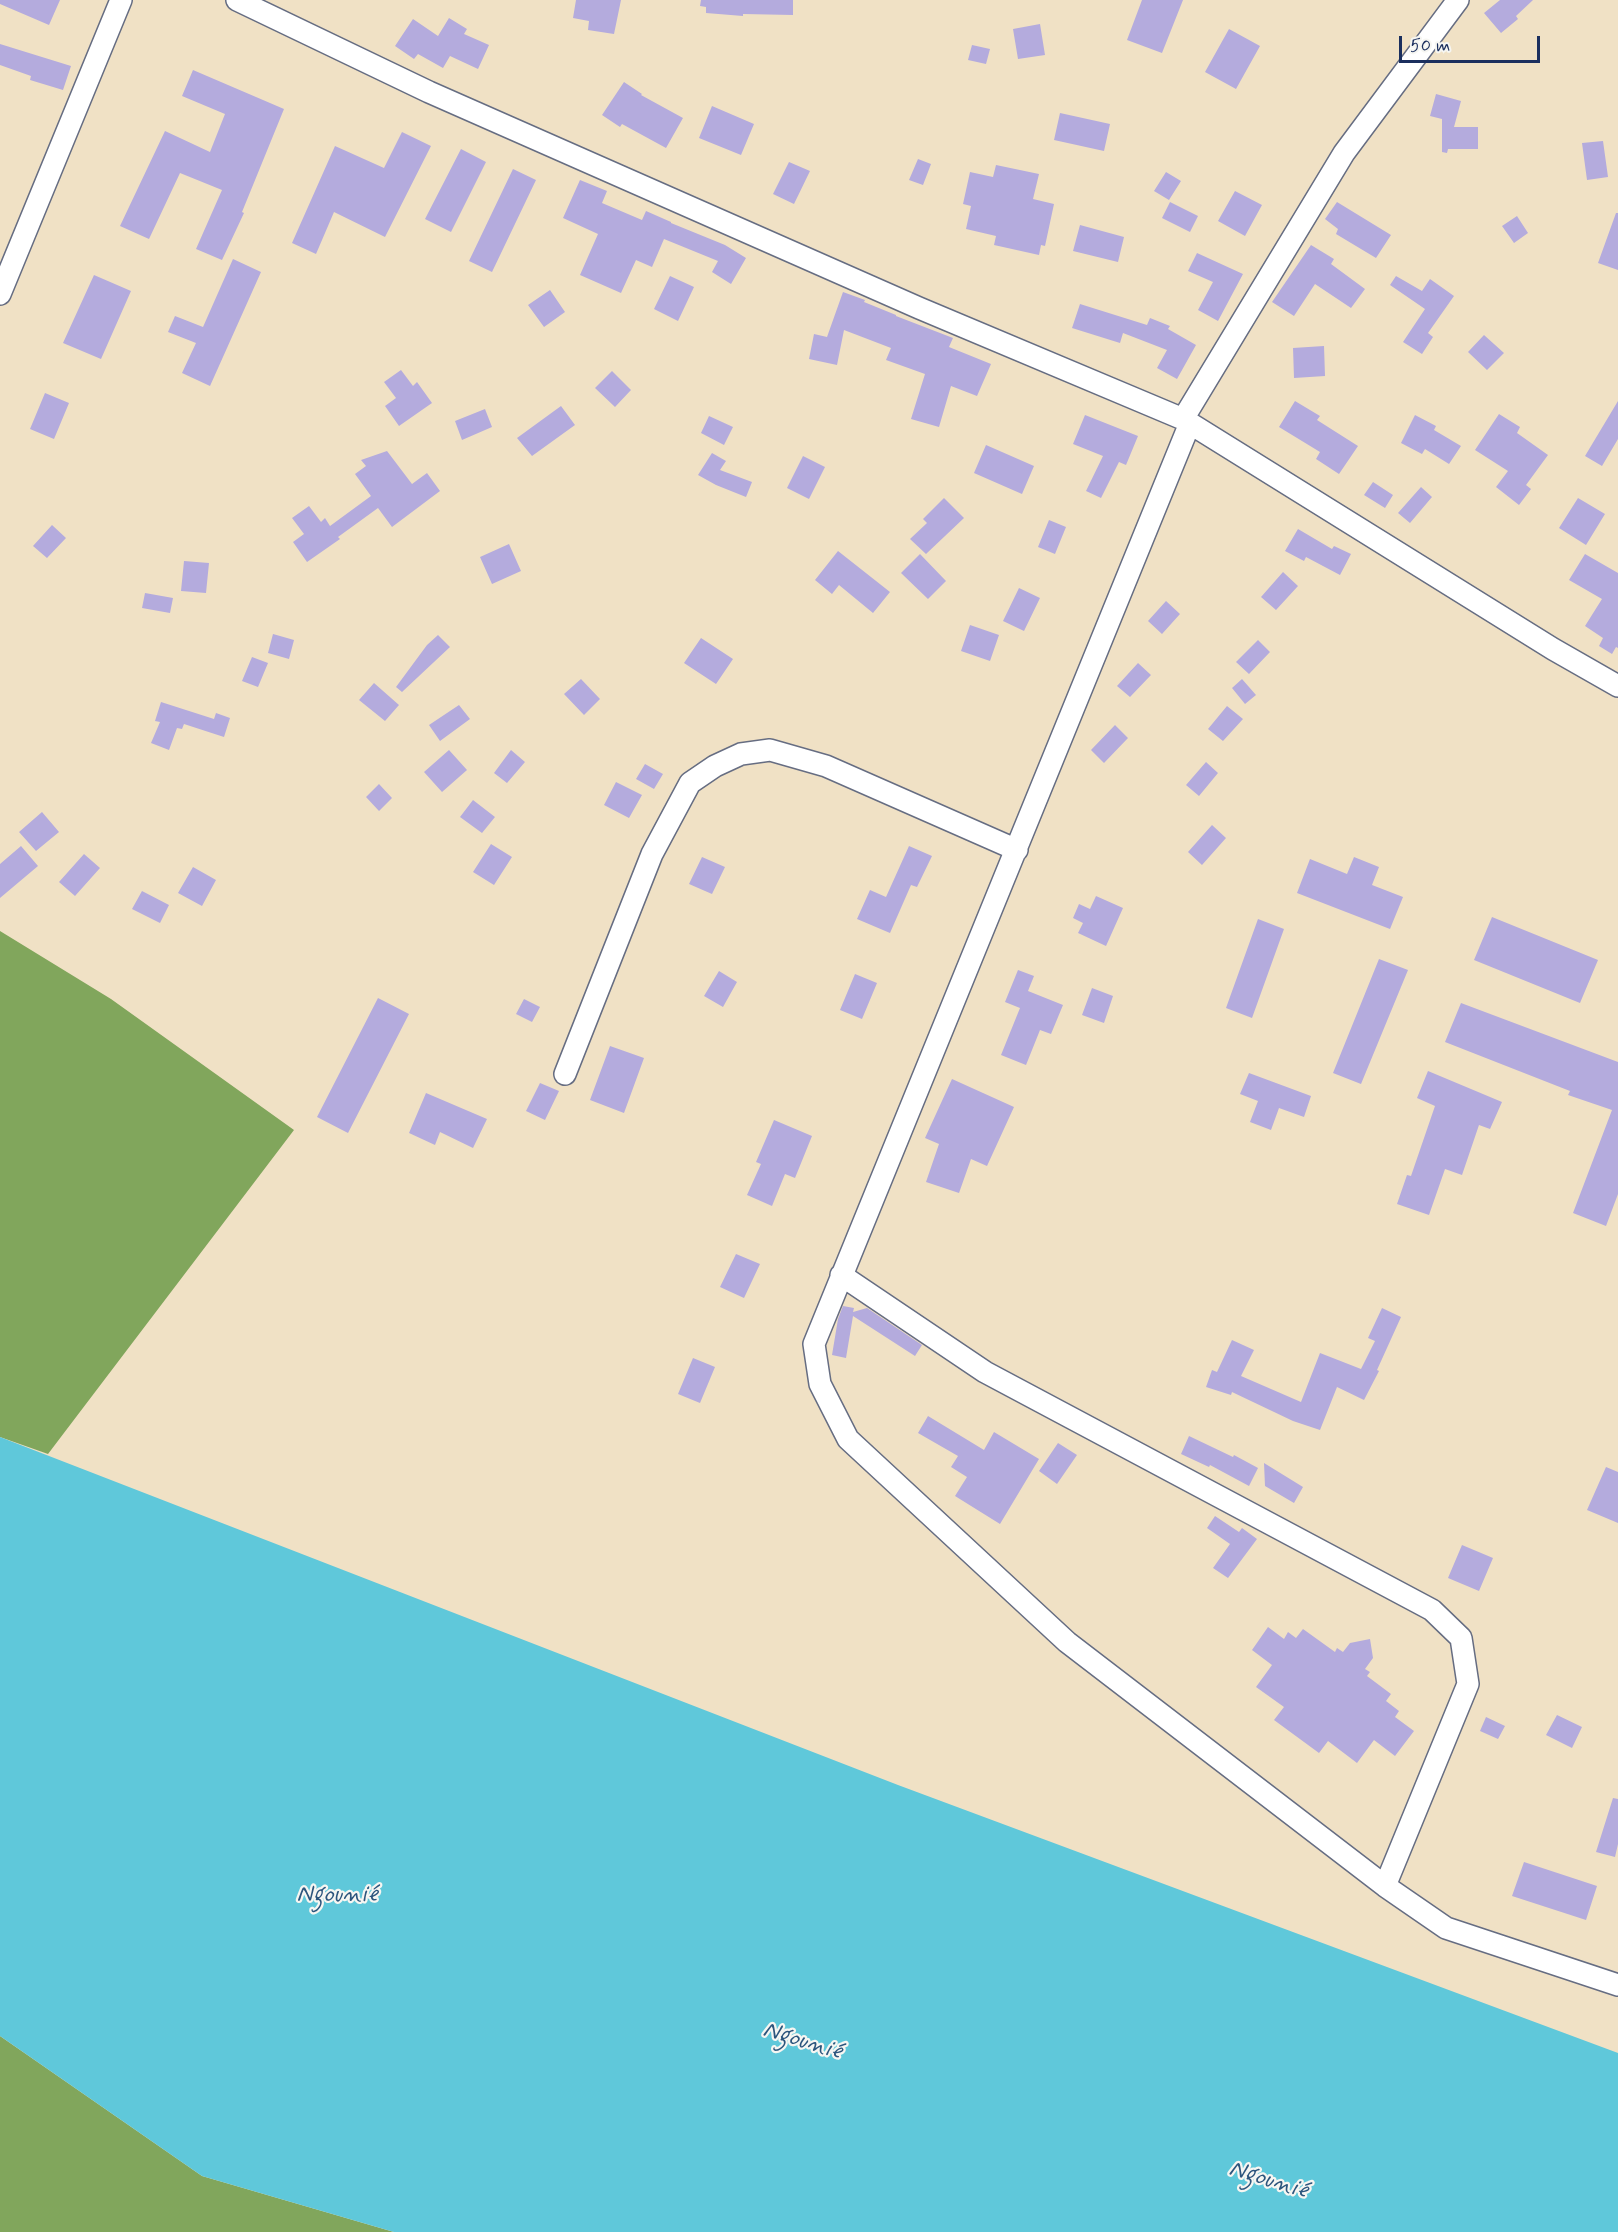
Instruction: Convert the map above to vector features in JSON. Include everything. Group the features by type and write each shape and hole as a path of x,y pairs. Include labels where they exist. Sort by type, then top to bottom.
{"street":[{"path":"0,294 121,0"},
{"path":"237,0 439,96 919,308 1187,421 1553,649 1618,686"},
{"path":"1458,0 1344,153 1187,421 1017,850 814,1344 820,1384 848,1439 1068,1642 1385,1886 1446,1928 1618,1985"},
{"path":"565,1074 652,854 690,783 715,766 741,754 770,750 826,766 1017,850"},
{"path":"841,1275 985,1372 1432,1610 1461,1638 1468,1684 1385,1886"}],"green space":[{"path":"0,931 111,999 294,1130 48,1454 0,1437"},
{"path":"0,2036 202,2176 394,2232 0,2232"}],"water":[{"name":"Ngounié","path":"0,1437 898,1785 1618,2053 1618,2232 394,2232 202,2176 0,2036"}],"building":[{"path":"0,0 60,0 49,25 0,4"},
{"path":"576,0 621,0 614,34 588,30 589,21 573,18"},
{"path":"701,0 793,0 793,15 743,14 743,16 706,13 706,7 700,6"},
{"path":"1142,0 1183,0 1162,53 1127,40"},
{"path":"1500,0 1533,0 1516,16 1518,19 1501,33 1484,13"},
{"path":"449,18 467,29 464,34 489,45 478,69 450,56 443,68 418,54 414,59 395,46 413,19 438,36"},
{"path":"1040,24 1045,55 1018,59 1013,29"},
{"path":"1229,29 1260,46 1236,89 1205,72"},
{"path":"0,44 71,66 63,90 30,80 31,76 0,65"},
{"path":"972,45 990,49 986,64 968,60"},
{"path":"193,70 284,109 242,212 244,213 222,260 196,249 222,190 180,173 149,239 120,226 165,131 210,152 225,114 182,96"},
{"path":"624,82 641,95 683,118 666,148 622,124 620,127 602,115"},
{"path":"1436,94 1461,101 1454,127 1478,127 1478,149 1448,149 1447,153 1442,152 1442,119 1430,116"},
{"path":"712,106 754,124 741,155 699,138"},
{"path":"1060,113 1110,124 1104,151 1054,140"},
{"path":"402,132 431,146 385,237 334,212 316,254 292,243 335,146 384,168"},
{"path":"1603,141 1608,177 1587,180 1582,143"},
{"path":"461,149 486,162 451,232 425,219"},
{"path":"918,159 931,164 923,185 909,180"},
{"path":"789,162 810,171 794,204 773,194"},
{"path":"996,165 1039,174 1033,199 1054,204 1045,246 1041,245 1039,255 994,245 996,236 966,229 971,206 963,204 970,172 993,177"},
{"path":"513,169 536,180 492,272 469,261"},
{"path":"1166,172 1181,181 1169,200 1154,191"},
{"path":"580,180 607,191 602,203 642,220 646,211 725,245 746,258 731,284 712,272 718,261 664,239 652,267 636,260 621,293 580,275 598,234 563,218"},
{"path":"1235,191 1262,205 1245,236 1218,221"},
{"path":"1170,202 1198,216 1190,232 1162,218"},
{"path":"1337,202 1391,235 1376,258 1336,234 1338,229 1325,219"},
{"path":"1616,213 1618,213 1618,270 1598,263"},
{"path":"1517,216 1528,233 1514,243 1502,226"},
{"path":"1080,225 1124,237 1118,262 1073,251"},
{"path":"1311,245 1334,259 1331,264 1365,289 1351,308 1315,284 1294,316 1272,302"},
{"path":"1197,253 1243,274 1218,321 1198,310 1213,282 1188,271"},
{"path":"233,259 261,272 210,386 182,373 196,343 168,332 175,316 203,327"},
{"path":"94,275 131,291 101,359 63,343"},
{"path":"670,276 694,287 678,321 654,309"},
{"path":"1396,276 1422,291 1430,279 1454,296 1428,333 1433,337 1422,354 1403,342 1425,309 1390,285"},
{"path":"550,290 565,312 544,327 528,305"},
{"path":"843,292 953,338 949,347 991,364 977,396 951,386 939,427 911,419 925,374 886,360 891,348 844,330 837,365 809,359 814,334 827,337"},
{"path":"1080,304 1147,325 1150,318 1170,326 1168,329 1196,345 1177,379 1157,368 1167,350 1123,333 1120,343 1072,328"},
{"path":"1484,335 1504,353 1487,370 1468,352"},
{"path":"1324,346 1325,376 1294,378 1293,348"},
{"path":"401,370 413,386 417,382 432,403 399,426 385,406 396,398 384,382"},
{"path":"612,371 631,390 615,407 595,388"},
{"path":"45,393 69,403 54,439 30,429"},
{"path":"1295,401 1320,416 1317,420 1358,446 1339,474 1316,459 1320,452 1279,427"},
{"path":"1618,401 1618,439 1602,466 1585,456"},
{"path":"561,406 575,425 532,456 517,438"},
{"path":"485,409 492,427 462,440 455,421"},
{"path":"1499,414 1520,427 1517,433 1548,455 1526,485 1531,489 1519,505 1496,487 1508,471 1475,450"},
{"path":"1085,415 1138,436 1126,465 1119,462 1101,498 1086,491 1103,456 1073,444"},
{"path":"1415,415 1436,426 1434,430 1461,446 1449,464 1425,449 1422,454 1401,443"},
{"path":"709,416 733,427 724,445 701,433"},
{"path":"986,445 1034,466 1022,494 974,473"},
{"path":"387,451 412,484 427,473 440,491 392,527 378,508 307,562 293,542 304,534 292,518 309,506 321,522 325,518 330,526 371,496 355,474 366,466 361,460"},
{"path":"712,453 726,461 720,470 752,482 746,497 698,475"},
{"path":"803,456 825,467 809,499 787,488"},
{"path":"1373,482 1393,495 1385,508 1364,495"},
{"path":"1421,487 1432,497 1410,523 1398,513"},
{"path":"944,498 964,518 926,554 910,539 927,523 923,519"},
{"path":"1578,498 1605,514 1586,545 1559,528"},
{"path":"1049,520 1066,527 1055,554 1038,547"},
{"path":"52,525 66,538 47,558 33,546"},
{"path":"1298,529 1332,549 1334,546 1351,554 1340,575 1306,557 1304,561 1285,551"},
{"path":"509,544 521,571 492,584 480,557"},
{"path":"838,551 890,592 873,613 839,585 832,594 815,580"},
{"path":"920,554 946,581 928,599 901,573"},
{"path":"1585,554 1618,573 1618,648 1616,647 1612,654 1599,646 1603,638 1585,626 1602,599 1569,580"},
{"path":"184,561 209,563 206,593 181,591"},
{"path":"1283,572 1298,586 1276,610 1261,597"},
{"path":"1019,588 1040,598 1024,631 1003,621"},
{"path":"145,593 173,598 170,613 142,608"},
{"path":"1166,601 1180,614 1162,634 1148,621"},
{"path":"970,625 999,635 990,661 961,651"},
{"path":"273,634 294,640 289,659 268,653"},
{"path":"438,635 450,647 402,692 396,687 427,645"},
{"path":"701,638 733,659 716,684 684,663"},
{"path":"1258,640 1270,652 1249,674 1236,662"},
{"path":"252,657 268,663 258,687 242,681"},
{"path":"1138,663 1151,675 1130,697 1117,686"},
{"path":"581,679 600,699 584,715 564,694"},
{"path":"1242,679 1256,695 1245,704 1232,688"},
{"path":"374,683 399,705 385,721 359,700"},
{"path":"161,702 214,719 216,713 230,718 224,737 184,724 182,729 177,728 169,750 151,743 160,722 155,721"},
{"path":"459,705 470,719 440,741 429,725"},
{"path":"1227,706 1243,719 1223,741 1208,729"},
{"path":"1115,725 1128,738 1104,763 1091,750"},
{"path":"449,750 467,770 442,792 424,772"},
{"path":"511,750 525,762 507,783 494,773"},
{"path":"1206,762 1218,773 1199,796 1186,785"},
{"path":"645,764 663,774 654,789 636,779"},
{"path":"616,782 642,795 629,818 604,805"},
{"path":"379,784 392,798 379,811 366,797"},
{"path":"473,800 495,817 482,833 460,817"},
{"path":"42,812 59,832 36,851 19,832"},
{"path":"1212,825 1226,838 1202,865 1188,852"},
{"path":"491,844 512,857 494,885 473,872"},
{"path":"21,846 38,866 0,898 0,864"},
{"path":"909,846 932,856 917,887 911,885 890,933 857,919 870,890 886,897"},
{"path":"84,854 100,868 75,896 59,882"},
{"path":"702,857 725,867 712,894 689,884"},
{"path":"1354,857 1379,867 1372,885 1403,897 1390,929 1297,893 1310,859 1347,874"},
{"path":"193,867 216,880 202,906 178,893"},
{"path":"142,891 169,905 160,923 132,909"},
{"path":"1096,896 1123,908 1106,946 1078,933 1083,923 1073,918 1079,904 1090,909"},
{"path":"1492,917 1598,960 1580,1003 1474,960"},
{"path":"1258,919 1284,929 1252,1018 1226,1008"},
{"path":"1379,959 1408,970 1361,1084 1333,1073"},
{"path":"1018,970 1034,976 1028,991 1063,1005 1051,1034 1040,1030 1026,1065 1001,1055 1020,1008 1005,1002"},
{"path":"719,971 737,982 723,1007 704,996"},
{"path":"855,974 877,983 862,1019 840,1010"},
{"path":"1092,988 1113,996 1104,1023 1082,1015"},
{"path":"378,998 409,1014 348,1133 317,1117"},
{"path":"524,999 540,1007 532,1022 516,1014"},
{"path":"1461,1003 1618,1062 1618,1194 1606,1226 1573,1213 1612,1110 1568,1095 1570,1091 1445,1042"},
{"path":"610,1046 644,1058 624,1113 590,1100"},
{"path":"1428,1071 1502,1102 1490,1129 1479,1125 1462,1175 1445,1169 1429,1215 1397,1204 1407,1175 1411,1176 1435,1106 1417,1098"},
{"path":"1249,1073 1311,1096 1304,1117 1279,1108 1271,1130 1250,1122 1258,1101 1240,1094"},
{"path":"952,1079 1014,1107 987,1166 971,1159 959,1193 926,1182 939,1144 925,1138"},
{"path":"540,1083 559,1091 545,1120 526,1111"},
{"path":"426,1093 487,1119 473,1148 440,1132 435,1145 409,1133"},
{"path":"774,1120 812,1136 795,1178 785,1174 772,1206 747,1195 761,1164 756,1162"},
{"path":"736,1254 760,1264 744,1298 720,1287"},
{"path":"843,1306 854,1308 853,1312 867,1308 922,1345 915,1356 853,1316 846,1358 832,1355 838,1319"},
{"path":"1382,1308 1401,1317 1377,1370 1379,1371 1364,1400 1337,1387 1320,1430 1293,1421 1232,1392 1231,1395 1206,1387 1212,1370 1217,1372 1232,1340 1254,1350 1241,1376 1301,1402 1320,1353 1361,1369 1375,1341 1368,1338"},
{"path":"693,1358 715,1367 700,1403 678,1394"},
{"path":"928,1416 984,1450 994,1432 1039,1459 1000,1524 955,1496 967,1477 951,1467 958,1456 918,1433"},
{"path":"1189,1436 1258,1468 1249,1486 1210,1465 1209,1467 1181,1454"},
{"path":"1058,1443 1077,1455 1057,1484 1039,1471"},
{"path":"1264,1463 1303,1487 1294,1503 1265,1486"},
{"path":"1606,1467 1618,1472 1618,1523 1587,1510"},
{"path":"1215,1516 1239,1532 1242,1528 1257,1539 1228,1578 1213,1568 1230,1544 1207,1528"},
{"path":"1462,1545 1493,1558 1479,1591 1448,1578"},
{"path":"1268,1627 1284,1639 1288,1632 1296,1638 1303,1629 1335,1652 1337,1648 1343,1652 1350,1643 1370,1639 1373,1658 1365,1669 1370,1672 1367,1676 1391,1694 1386,1701 1399,1711 1395,1717 1414,1731 1395,1756 1374,1740 1357,1763 1328,1741 1319,1753 1274,1720 1284,1707 1256,1687 1272,1665 1252,1650"},
{"path":"1557,1715 1582,1727 1572,1748 1546,1735"},
{"path":"1486,1717 1505,1726 1498,1739 1480,1731"},
{"path":"1613,1798 1618,1799 1618,1844 1615,1857 1596,1852"},
{"path":"1524,1862 1597,1886 1586,1920 1512,1896"}]}
